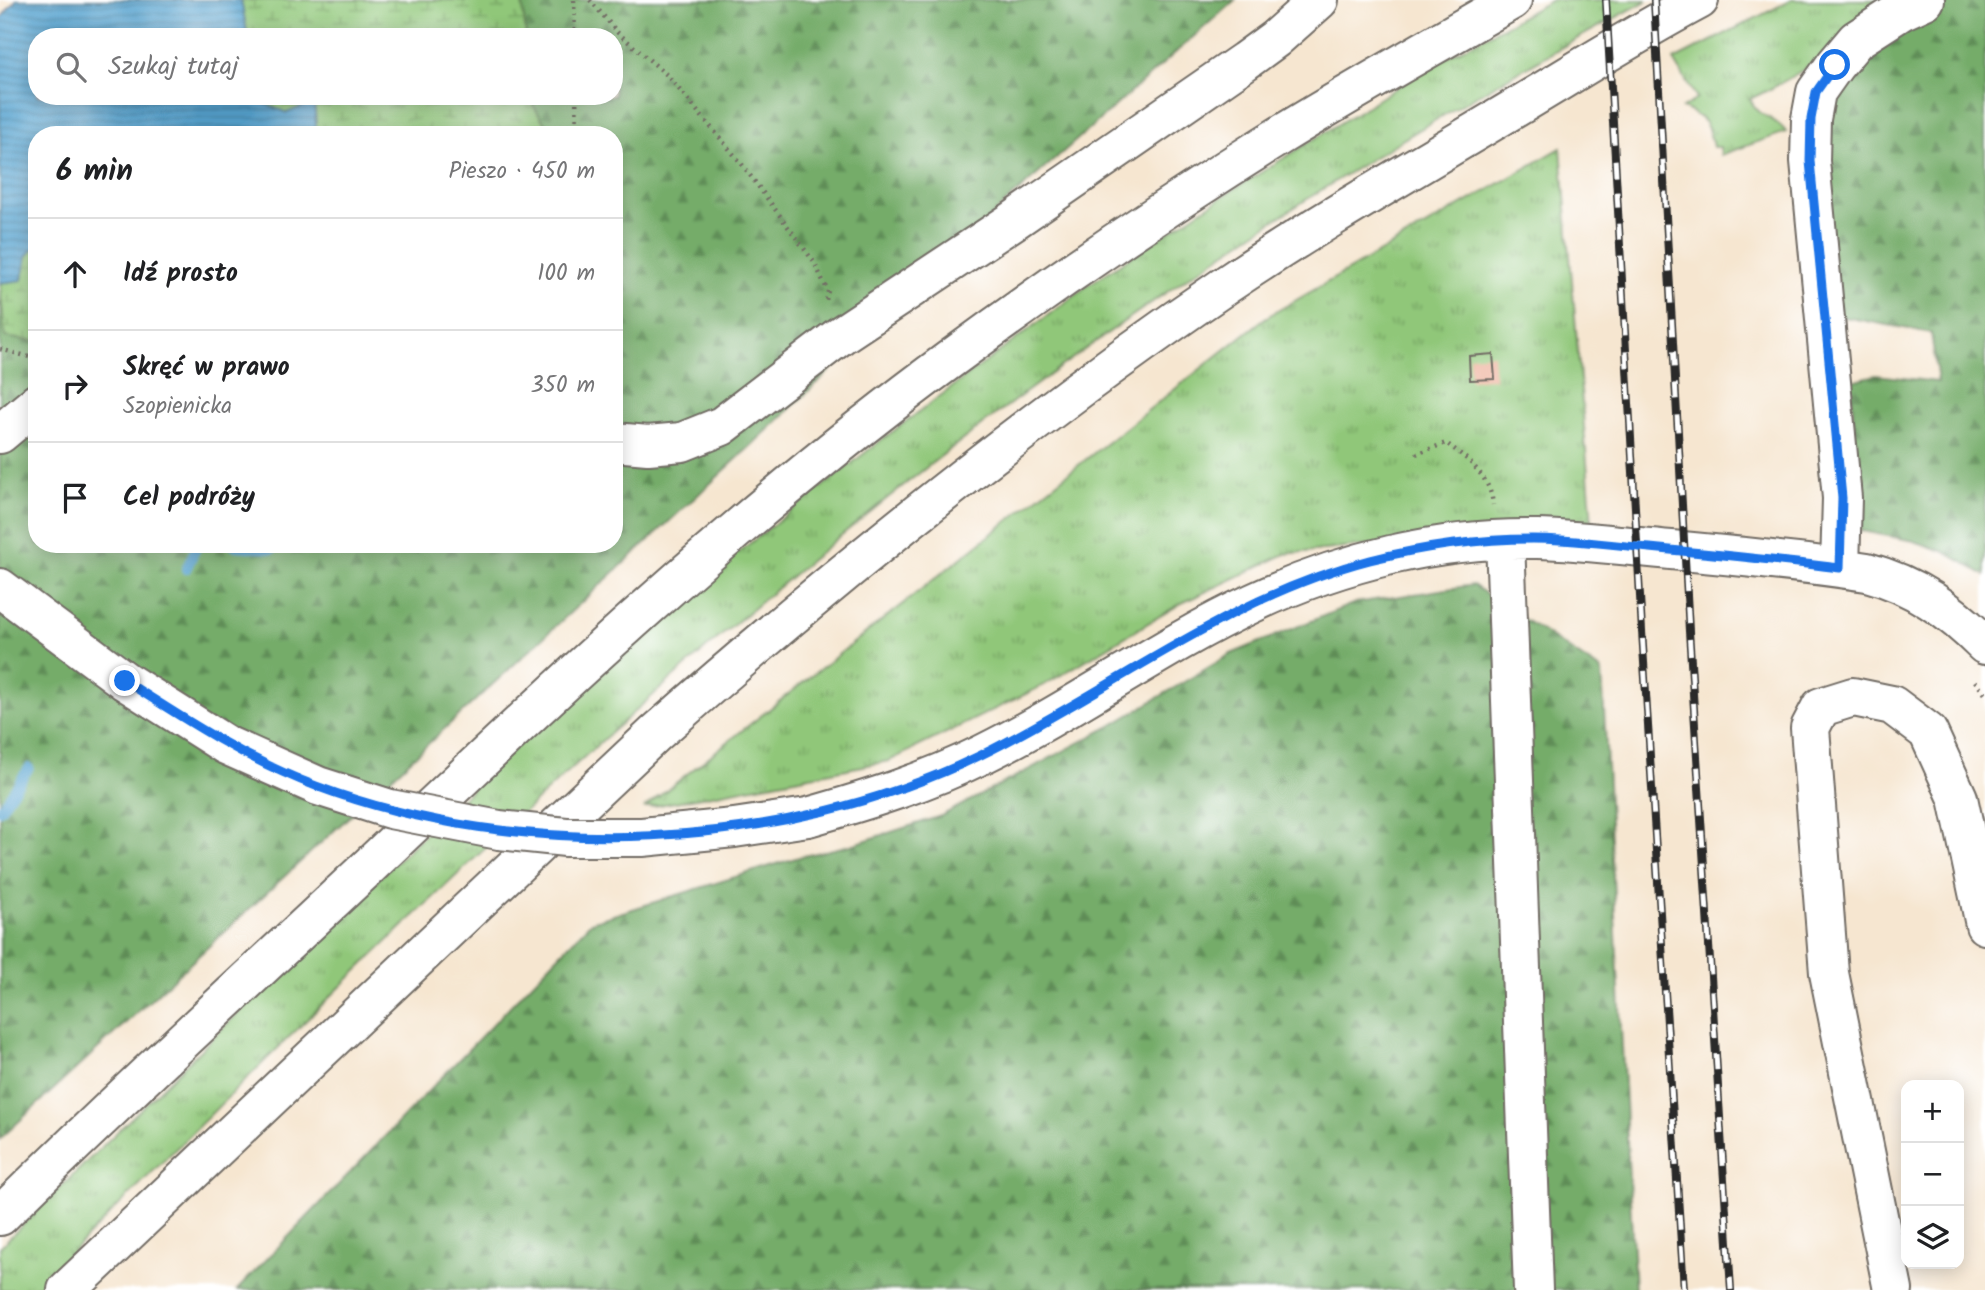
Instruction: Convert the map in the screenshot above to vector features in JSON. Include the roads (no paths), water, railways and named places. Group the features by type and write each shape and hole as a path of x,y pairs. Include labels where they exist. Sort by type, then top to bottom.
{"main road":[{"path":"623,443 648,445 682,442 722,426 841,335 1024,214 1245,61 1275,39 1319,0"},
{"path":"0,1216 503,739 709,552 821,460 959,353 1057,282 1162,212 1284,133 1512,0"},
{"path":"68,1290 656,733 756,645 953,484 1132,350 1229,283 1336,214 1699,0"},
{"path":"1840,568 1842,498 1810,161 1811,119 1816,92 1856,40 1901,11 1925,0"},
{"path":"0,433 28,410"},
{"path":"0,588 125,681 226,745 318,786 390,810 499,830 566,837 642,837 734,828 808,817 902,789 984,754 1214,623 1297,584 1410,551 1501,540 1537,539 1867,572 1908,585 1947,610 1978,661"},
{"path":"1501,540 1533,1290"},
{"path":"1893,1290 1829,973 1810,728 1821,707 1853,697 1892,705 1927,732 1958,798 1985,925"}],"water":[{"path":"16,0 241,0 246,28 28,28 28,105 268,105 287,113 307,105 314,105 316,126 28,126 28,255 22,280 0,283 0,19"}],"waterway":[{"path":"186,569 194,553"},
{"path":"0,810 29,768"}],"railway":[{"path":"1606,0 1642,631 1684,1290"},
{"path":"1654,0 1689,631 1731,1290"}]}
